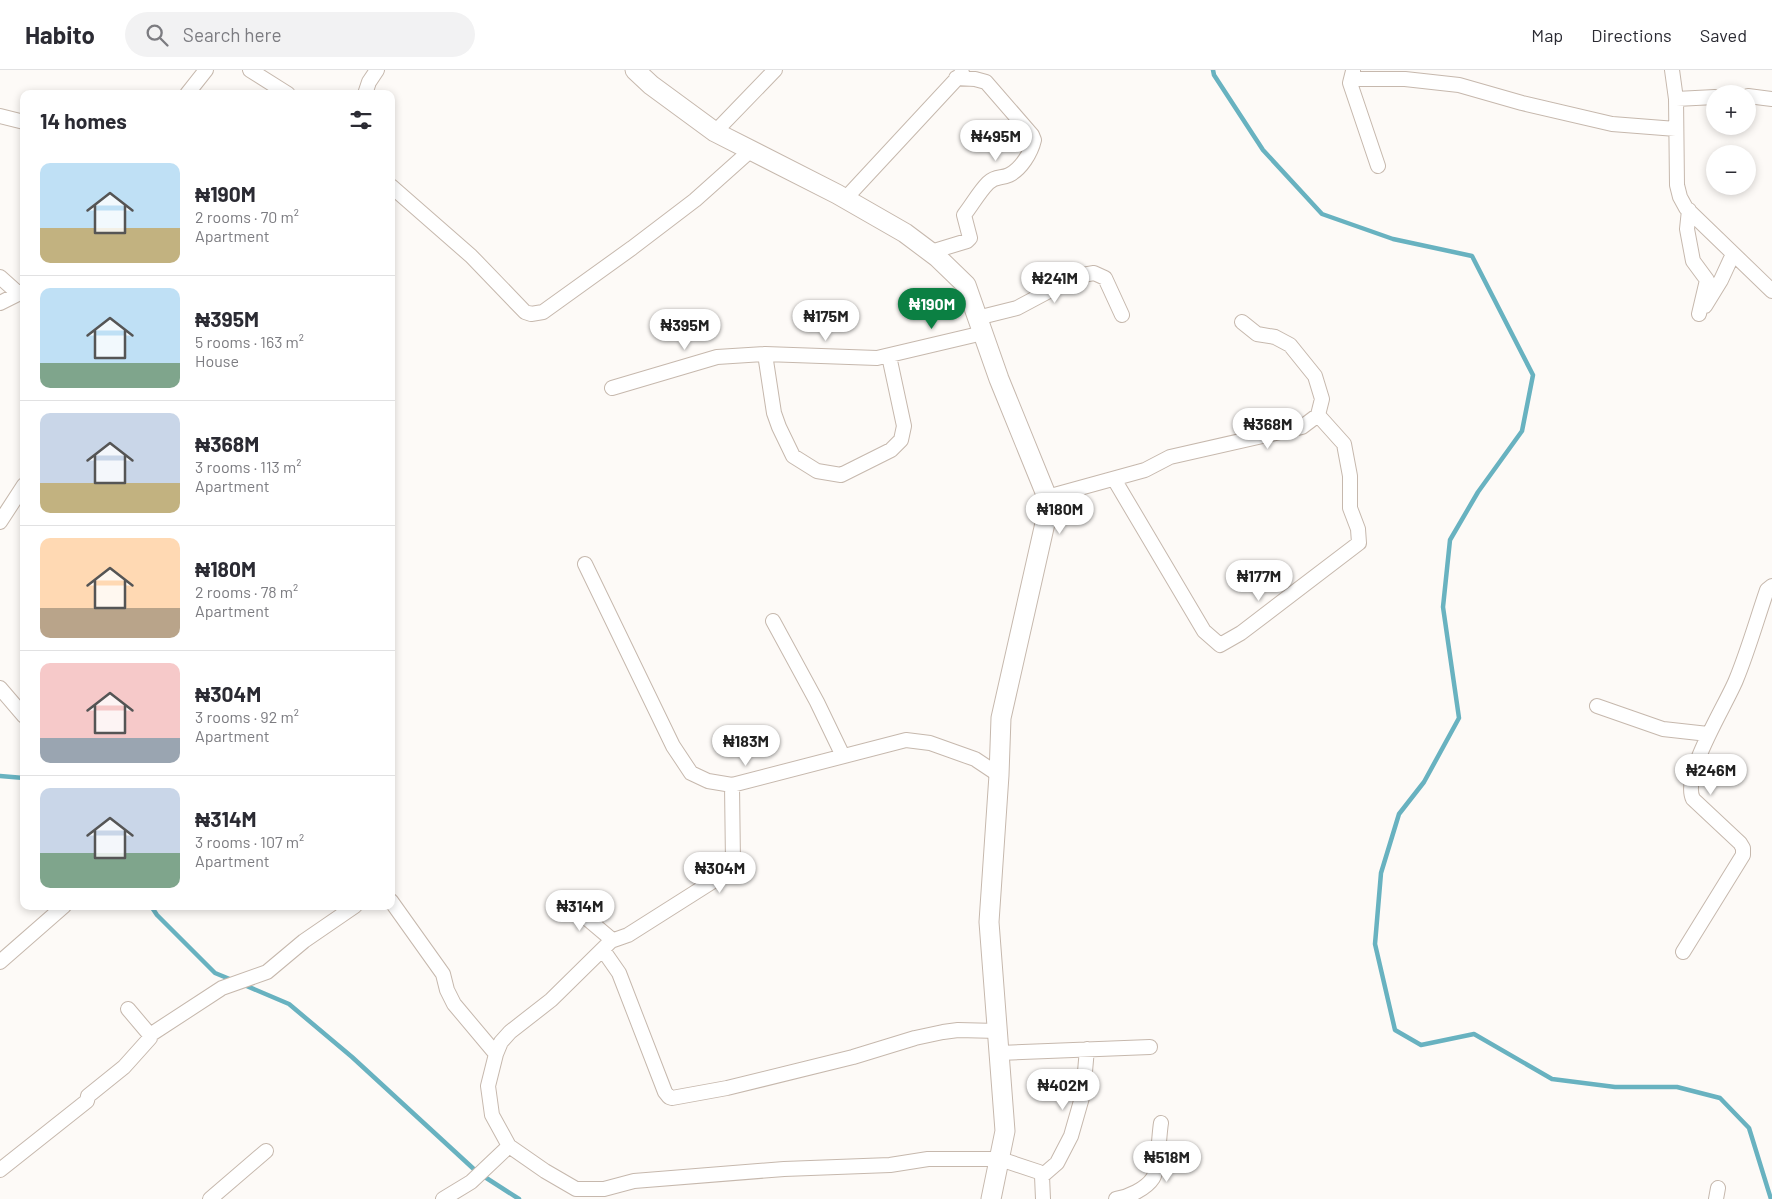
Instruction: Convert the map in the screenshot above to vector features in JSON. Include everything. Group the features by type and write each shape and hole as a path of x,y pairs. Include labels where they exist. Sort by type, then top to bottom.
{"street":[{"path":"190,90 206,70"},
{"path":"250,70 282,90"},
{"path":"366,90 377,70"},
{"path":"635,70 651,85 715,132 845,199 904,233 931,252 966,285 999,379 1047,497 1048,510 1001,718 989,922 1004,1131 991,1199"},
{"path":"715,132 775,70"},
{"path":"1672,70 1676,99 1677,185 1680,197 1689,210 1772,290"},
{"path":"845,199 960,74 986,82 1032,135 1034,140 1026,159 1018,168 1008,175 996,176 987,184 964,215 970,238 967,241 931,252"},
{"path":"1378,166 1350,83 1352,74 1459,85 1522,103 1612,124 1676,130"},
{"path":"1676,99 1706,97"},
{"path":"1756,97 1772,99"},
{"path":"0,116 20,121"},
{"path":"395,190 471,256 525,312 532,314 543,312 632,248 695,200 751,150"},
{"path":"1689,210 1687,229 1693,261 1707,280 1699,314 1721,280 1733,254"},
{"path":"612,388 717,357 765,354 877,358 889,356 980,325 1017,308 1077,276 1094,273 1106,278 1122,316"},
{"path":"0,278 20,291"},
{"path":"0,303 20,293"},
{"path":"1047,497 1145,470 1170,457 1302,428 1318,415 1322,399 1315,376 1290,345 1275,337 1257,334 1242,322"},
{"path":"765,354 774,413 779,428 794,456 817,471 842,475 891,450 901,440 904,426 889,356"},
{"path":"1114,479 1204,631 1220,644 1241,634 1359,543 1358,529 1350,508 1350,476 1344,444 1318,415"},
{"path":"0,522 20,493"},
{"path":"585,564 673,746 691,773 708,781 732,785 906,740 930,743 976,758 999,775"},
{"path":"1683,952 1743,855 1743,848 1740,843 1693,799 1690,794 1690,784 1708,734 1736,680 1767,590 1772,586"},
{"path":"773,621 817,702 843,756"},
{"path":"0,688 20,711"},
{"path":"1598,706 1663,729 1708,734"},
{"path":"732,785 733,863 729,871 628,935 607,946 551,1000 510,1032 501,1042 488,1086 492,1115 509,1146 545,1172 576,1189 604,1190 634,1181 784,1169 858,1167 928,1159 1000,1159 1032,1168 1039,1172 1042,1176 1043,1199"},
{"path":"572,906 610,938 607,946 669,1098 727,1088 853,1057 915,1038 943,1032 958,1030 998,1031"},
{"path":"395,907 443,974 447,990 454,1004 496,1054"},
{"path":"0,962 59,910"},
{"path":"0,1170 87,1101 88,1096 124,1067 150,1038 150,1034 222,988 267,972 304,941 349,910"},
{"path":"128,1009 150,1034"},
{"path":"999,1053 1150,1047"},
{"path":"1042,1176 1057,1163 1071,1136 1083,1094 1087,1049"},
{"path":"1116,1199 1126,1197 1147,1185 1154,1176 1161,1123"},
{"path":"443,1199 471,1182 509,1146"},
{"path":"210,1199 266,1152"}],"waterway":[{"path":"1213,70 1214,75 1263,150 1322,214 1393,239 1472,256 1533,375 1522,431 1478,492 1450,540 1443,607 1459,718 1424,782 1399,814 1381,873 1375,944 1395,1030 1421,1045 1474,1034 1552,1079 1615,1087 1677,1087 1720,1098 1749,1128 1771,1199"},
{"path":"0,776 20,778"},
{"path":"154,910 215,973 232,980"},
{"path":"242,984 289,1004 352,1057 477,1172 519,1199"}]}
